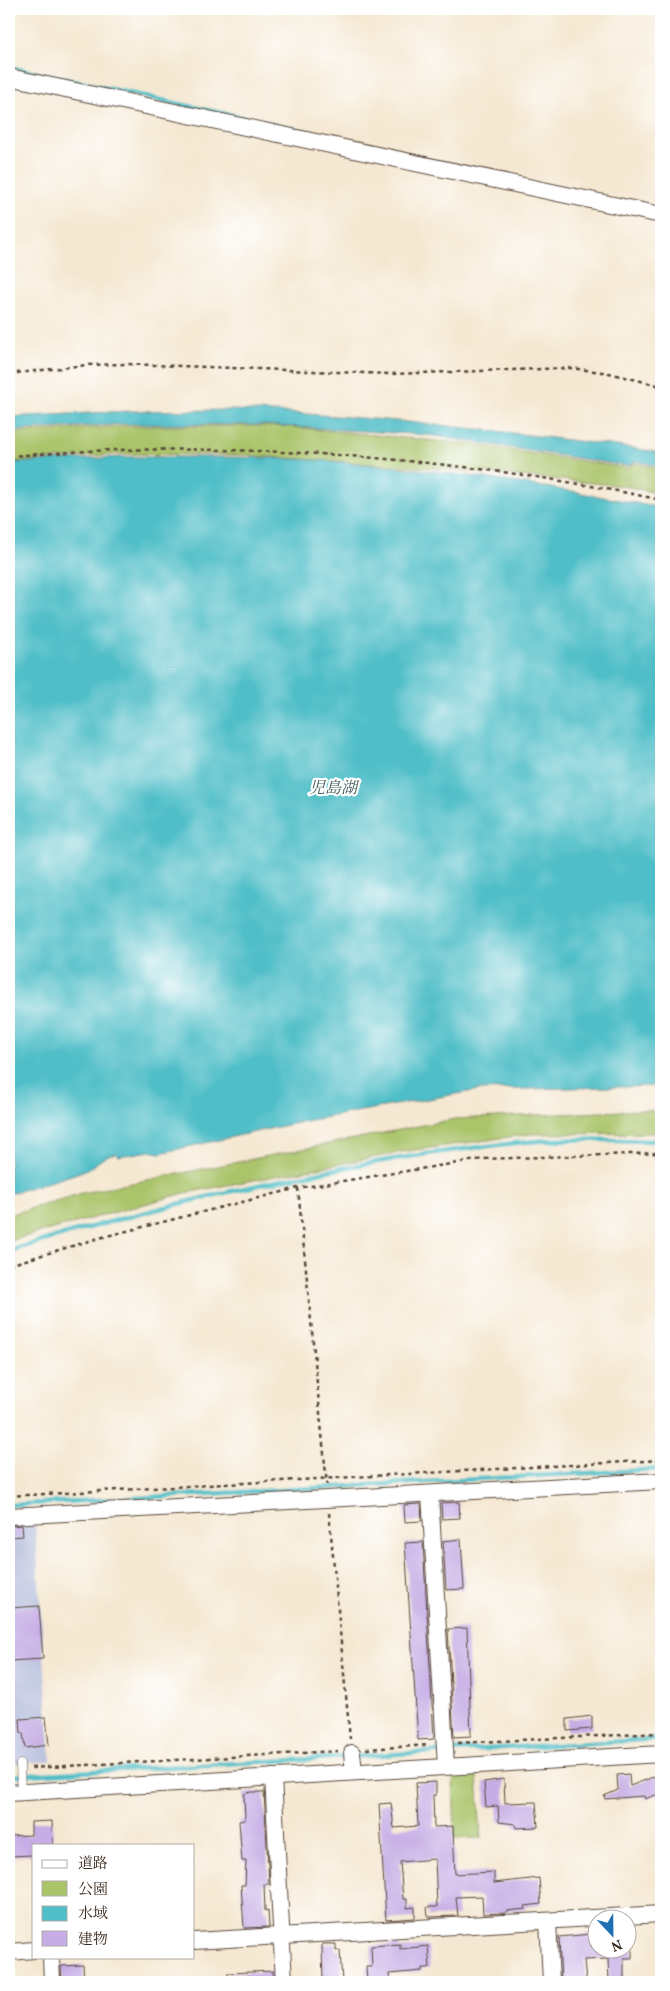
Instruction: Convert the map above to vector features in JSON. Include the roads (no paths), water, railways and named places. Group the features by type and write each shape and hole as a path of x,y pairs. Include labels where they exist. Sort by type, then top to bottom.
{"street":[{"path":"9,77 661,215"},
{"path":"9,1516 327,1491 430,1494 661,1481"},
{"path":"430,1494 446,1754"},
{"path":"17,1789 273,1777 352,1760 446,1754 661,1754"},
{"path":"273,1777 284,1982"},
{"path":"195,1941 661,1914"},
{"path":"548,1921 552,1982"},
{"path":"9,1952 32,1950"},
{"path":"51,1958 52,1982"}],"lane":[{"path":"17,1789 20,1768"}],"water":[{"path":"230,410 417,423 612,445 661,453 661,467 636,461 628,466 428,435 264,425 126,424 9,431 9,417 131,411"},
{"name":"児島湖","path":"122,457 232,457 342,462 502,481 582,493 661,508 661,1086 479,1090 305,1121 160,1153 150,1151 119,1156 116,1153 111,1154 83,1171 9,1194 9,463"}],"waterway":[{"path":"9,67 359,143"},
{"path":"9,1251 139,1214 337,1169 470,1148 537,1141 583,1139 661,1141"},
{"path":"9,1505 661,1469"},
{"path":"9,1776 661,1739"}]}
